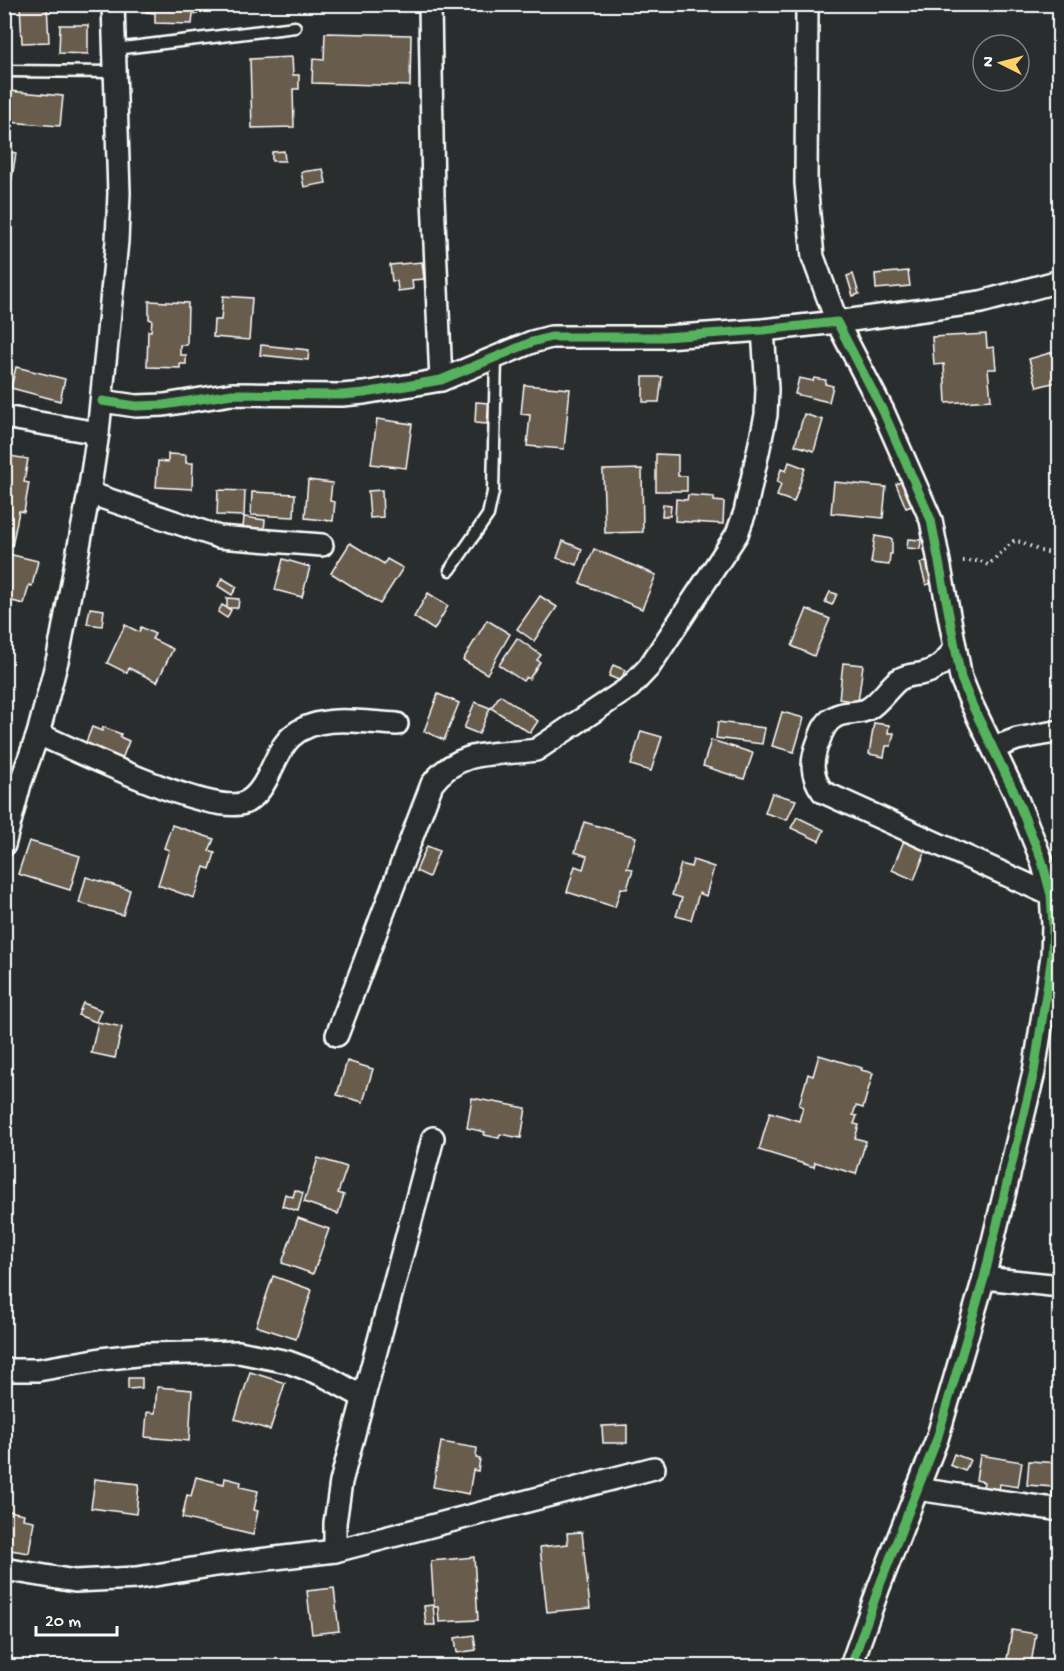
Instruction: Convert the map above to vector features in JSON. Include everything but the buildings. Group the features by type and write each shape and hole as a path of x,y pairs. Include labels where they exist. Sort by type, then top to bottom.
{"street":[{"path":"4,845 20,784 38,734 58,657 98,433 117,241 119,193 113,4"},
{"path":"430,4 433,198 441,380"},
{"path":"807,4 805,116 808,204 813,257 837,322 883,411 931,520 955,647 965,687 1015,794 1051,856 1053,925 1052,956 1034,1072 984,1278 937,1439 879,1587 851,1666"},
{"path":"102,401 136,405 164,405 232,394 342,395 441,380 532,342 551,337 665,337 837,322 981,302 1059,281"},
{"path":"337,1035 432,784 441,772 485,753 520,753 536,750 556,739 630,687 649,667 737,534 746,512 766,415 767,389 763,330"},
{"path":"4,417 98,433"},
{"path":"89,493 219,537 322,545"},
{"path":"955,647 947,662 922,674 908,675 899,680 867,710 845,712 833,717 824,726 813,756 812,769 816,782 823,792 1051,895"},
{"path":"38,734 115,768 194,798 229,805 245,802 258,792 280,750 291,737 303,729 332,721 397,724"},
{"path":"993,748 1017,739 1059,731"},
{"path":"335,1551 335,1523 341,1482 433,1138"},
{"path":"984,1278 1059,1286"},
{"path":"4,1370 38,1370 145,1354 239,1352 288,1362 314,1372 363,1397"},
{"path":"4,1569 75,1581 137,1578 216,1565 335,1551 654,1468"},
{"path":"917,1489 1059,1510"}],"lane":[{"path":"115,49 295,27"},
{"path":"4,71 116,72"},
{"path":"450,570 488,514 494,492 496,358"}],"path":[{"path":"939,560 981,561 988,565 1014,541 1022,542 1040,551 1059,554"}],"cycle path":[{"path":"102,401 136,406 164,405 232,394 342,395 364,393 441,380 532,342 551,337 665,337 837,322 883,411 931,520 961,678 1015,794 1042,861 1051,895 1053,925 1052,956 1034,1072 984,1278 937,1439 879,1587 851,1666"}]}
